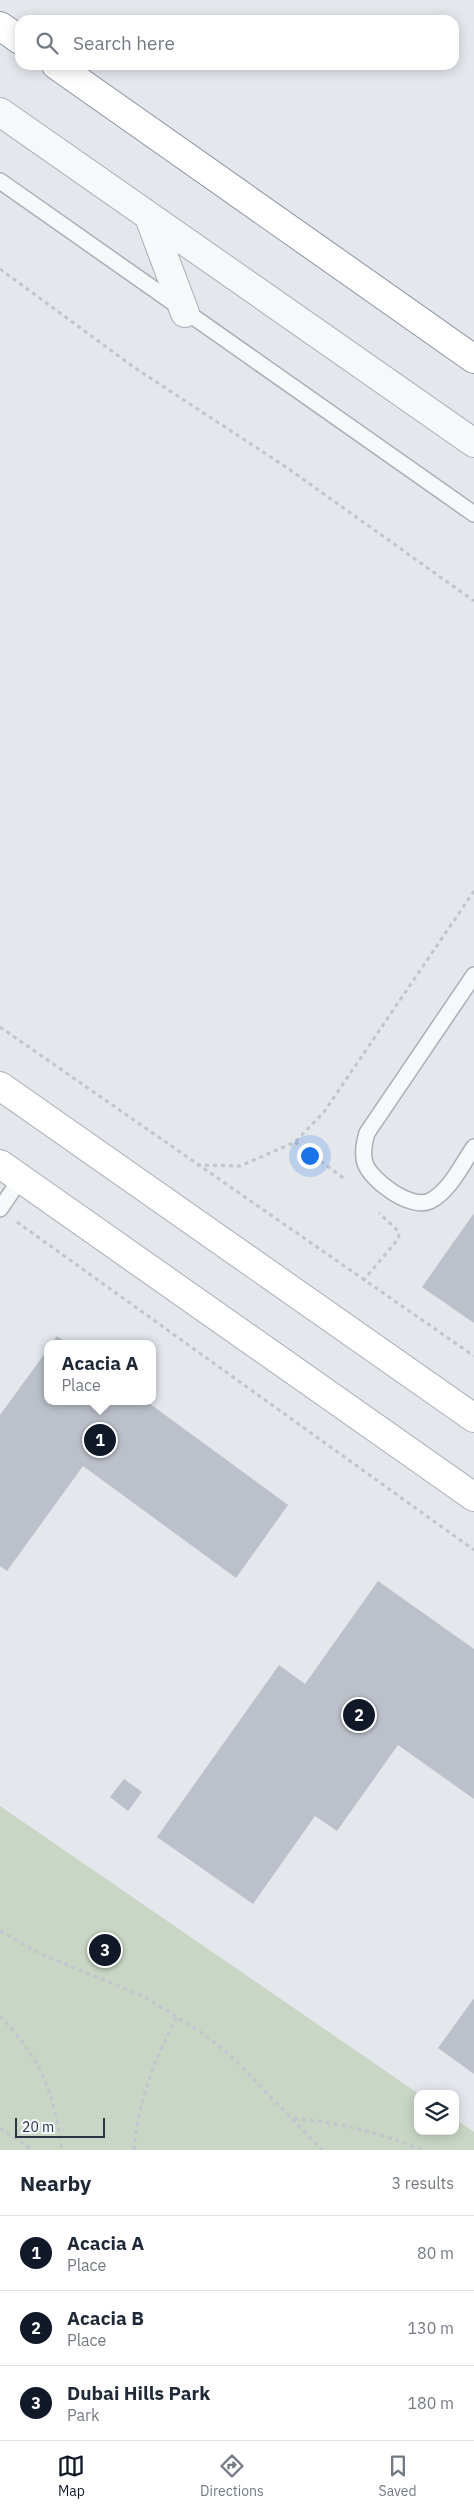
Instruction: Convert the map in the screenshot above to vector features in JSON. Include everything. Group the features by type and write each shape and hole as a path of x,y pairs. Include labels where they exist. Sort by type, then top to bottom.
{"main road":[{"path":"0,26 15,36"},
{"path":"63,70 474,359"},
{"path":"0,1086 474,1418"},
{"path":"10,1171 474,1497"}],"street":[{"path":"0,112 474,443"},
{"path":"150,217 185,312"}],"lane":[{"path":"0,181 474,514"},
{"path":"474,975 367,1133 363,1153 369,1172 376,1180 405,1199 418,1203 431,1201 443,1191 474,1147"},
{"path":"0,1208 10,1171"}],"path":[{"path":"0,269 135,368 286,467 474,601"},
{"path":"196,1165 240,1166 295,1142 324,1112 474,890"},
{"path":"0,1027 363,1281 474,1356"},
{"path":"295,1142 339,1174 352,1186"},
{"path":"363,1281 398,1238 398,1231 377,1210"},
{"path":"16,1222 474,1550"},
{"path":"0,1931 43,1955 145,1997 205,2035 232,2057 322,2150"},
{"path":"0,2016 18,2034 43,2073 58,2115 62,2150"},
{"path":"134,2150 136,2127 146,2083 177,2016"},
{"path":"292,2118 362,2128 421,2150"},
{"path":"0,2128 33,2150"}],"green space":[{"path":"0,1806 414,2091 414,2135 459,2135 459,2122 474,2132 474,2150 0,2150"}],"building":[{"path":"474,1213 474,1323 422,1287"},
{"path":"57,1336 62,1340 54,1340"},
{"path":"44,1354 44,1405 151,1405 288,1505 236,1578 83,1466 7,1571 0,1566 0,1415"},
{"path":"378,1581 474,1649 474,1799 398,1745 337,1831 315,1816 253,1904 157,1837 279,1665 305,1684"},
{"path":"124,1779 142,1792 128,1811 110,1797"},
{"path":"474,1998 474,2074 438,2048"}],"place":[{"name":"Acacia A","path":"100,1440"},
{"name":"Acacia B","path":"359,1715"},
{"name":"Dubai Hills Park","path":"105,1950"}]}
